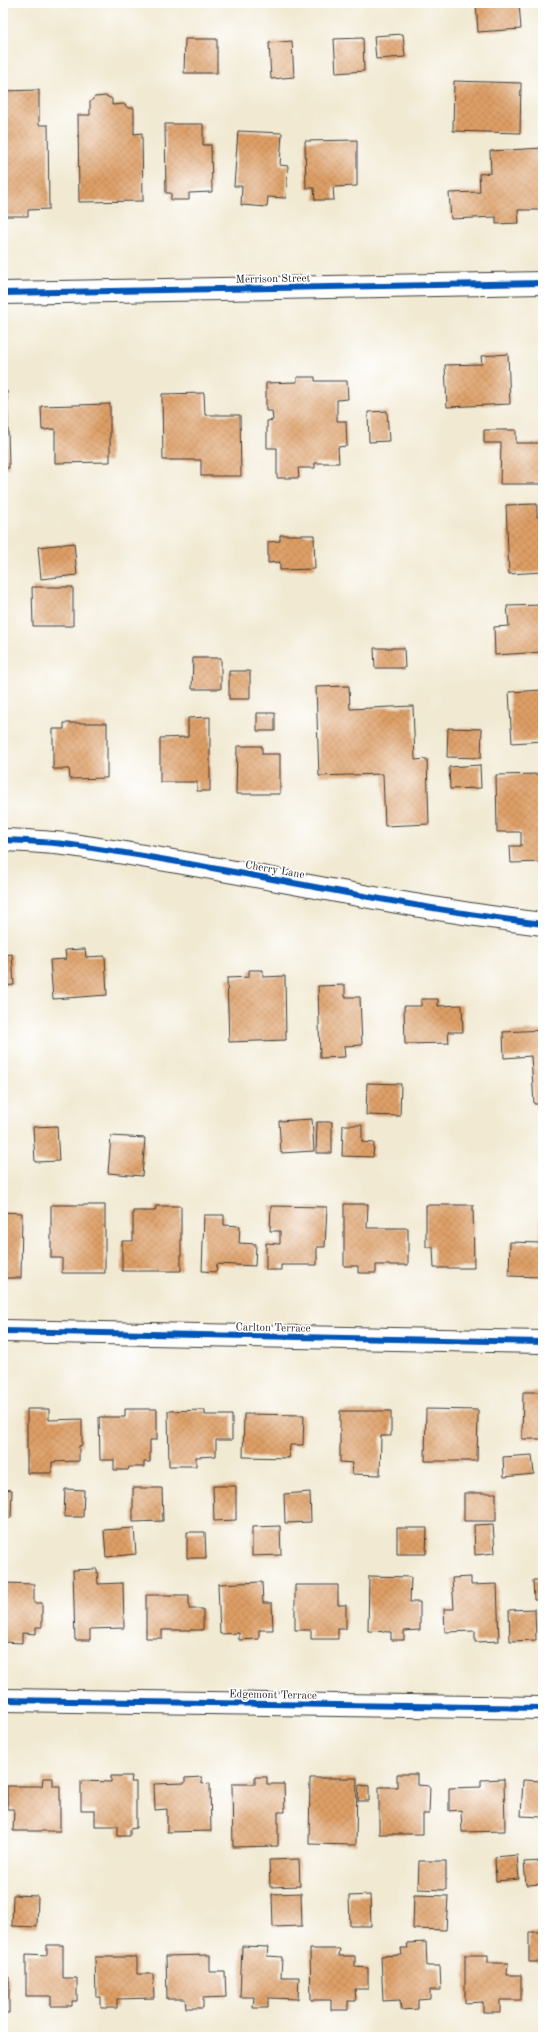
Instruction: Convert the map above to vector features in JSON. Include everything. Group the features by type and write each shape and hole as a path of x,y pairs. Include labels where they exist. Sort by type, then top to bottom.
{"street":[{"name":"Merrison Street","path":"3,293 543,283"},
{"name":"Cherry Lane","path":"3,840 71,845 353,893 408,904 543,924"},
{"name":"Carlton Terrace","path":"3,1331 543,1342"},
{"name":"Edgemont Terrace","path":"3,1700 543,1708"}],"building":[{"path":"476,3 519,3 521,29 478,32"},
{"path":"403,34 405,57 376,59 374,36"},
{"path":"363,38 364,71 336,73 334,39"},
{"path":"185,39 217,39 217,73 184,73"},
{"path":"292,41 294,77 271,79 269,43"},
{"path":"454,81 521,83 520,133 453,131"},
{"path":"39,90 39,125 48,125 49,209 28,210 28,216 4,216 3,91"},
{"path":"106,96 112,99 112,105 124,104 128,108 134,108 134,134 142,133 143,201 79,202 78,115 90,115 90,102 95,97"},
{"path":"165,124 203,124 203,145 211,145 212,192 189,193 189,200 171,200 171,193 166,193"},
{"path":"238,131 282,133 280,165 288,166 286,198 268,197 267,207 241,205 242,186 234,186"},
{"path":"357,140 357,186 333,187 334,200 315,200 314,188 306,188 305,141"},
{"path":"543,148 543,199 539,199 540,210 518,210 519,223 496,224 496,217 451,219 449,193 480,192 479,174 491,173 490,151"},
{"path":"508,354 510,404 447,407 445,365 482,364 481,356"},
{"path":"297,377 315,377 315,381 347,381 348,399 337,400 337,421 346,421 347,446 338,447 339,463 315,463 315,468 298,468 299,478 277,478 277,448 267,448 267,421 273,420 272,411 266,411 266,383 297,382"},
{"path":"3,391 7,391 9,468 3,468"},
{"path":"204,393 205,415 240,415 241,476 201,476 201,460 163,460 162,394"},
{"path":"110,404 110,462 55,463 55,429 42,430 41,406"},
{"path":"387,411 389,441 369,442 368,412"},
{"path":"484,430 516,430 516,443 543,443 543,484 500,484 501,443 484,443"},
{"path":"537,504 537,517 543,517 543,572 509,574 506,505"},
{"path":"280,535 314,535 315,569 280,570 280,562 268,563 268,542 280,541"},
{"path":"74,543 77,575 41,579 38,547"},
{"path":"32,587 73,587 73,626 33,626"},
{"path":"543,605 543,652 495,655 494,627 509,626 507,606"},
{"path":"374,648 404,648 405,668 375,668"},
{"path":"193,658 221,658 221,689 192,689"},
{"path":"229,671 250,671 250,699 229,699"},
{"path":"349,686 350,709 413,706 415,760 427,759 429,824 385,826 383,774 319,776 316,687"},
{"path":"543,690 543,741 512,743 509,692"},
{"path":"257,713 275,713 275,731 257,731"},
{"path":"210,717 210,791 197,791 197,782 160,782 160,738 188,737 188,718"},
{"path":"64,723 107,723 107,778 70,779 69,769 53,769 53,729 64,729"},
{"path":"448,728 482,729 481,758 447,757"},
{"path":"237,746 262,746 262,754 280,754 280,794 236,794"},
{"path":"480,765 481,788 450,789 449,767"},
{"path":"540,774 541,803 543,803 543,862 511,863 510,846 521,846 521,832 497,832 496,775"},
{"path":"85,949 86,957 105,956 107,995 53,999 50,960 66,959 65,950"},
{"path":"12,954 14,985 3,986 3,955"},
{"path":"249,970 263,970 263,977 285,976 286,1040 229,1042 227,978 249,977"},
{"path":"345,985 345,997 360,997 362,1045 344,1046 345,1057 320,1058 318,986"},
{"path":"421,999 438,999 438,1006 462,1005 463,1032 448,1032 449,1043 405,1044 404,1006 421,1006"},
{"path":"543,1030 543,1104 534,1104 531,1056 504,1058 503,1032"},
{"path":"367,1083 401,1084 400,1116 366,1115"},
{"path":"312,1119 314,1151 281,1153 279,1121"},
{"path":"317,1122 332,1122 332,1153 316,1153"},
{"path":"343,1125 362,1125 362,1142 374,1143 373,1157 342,1156"},
{"path":"57,1126 59,1161 35,1162 33,1127"},
{"path":"111,1136 145,1138 142,1176 108,1173"},
{"path":"541,1197 543,1197 543,1277 509,1276 510,1242 540,1243"},
{"path":"344,1204 368,1204 367,1228 408,1228 408,1265 376,1265 376,1273 358,1273 358,1266 344,1266"},
{"path":"51,1205 105,1205 105,1273 62,1273 62,1258 51,1258"},
{"path":"426,1205 473,1205 474,1268 434,1268 433,1247 426,1247"},
{"path":"156,1206 181,1206 181,1271 122,1271 122,1241 133,1241 133,1211 155,1211"},
{"path":"271,1206 327,1207 325,1247 317,1247 317,1265 281,1265 281,1270 266,1270 266,1243 280,1244 280,1231 270,1231"},
{"path":"3,1212 22,1213 21,1278 3,1278"},
{"path":"204,1215 224,1215 224,1225 240,1226 239,1243 256,1244 255,1266 217,1264 216,1272 202,1271"},
{"path":"523,1392 543,1392 543,1439 522,1439"},
{"path":"27,1409 49,1409 49,1420 82,1419 82,1445 79,1446 79,1461 52,1462 52,1473 27,1473"},
{"path":"125,1409 157,1409 157,1440 150,1440 150,1462 144,1462 144,1467 129,1467 128,1470 114,1470 114,1460 100,1460 99,1417 125,1417"},
{"path":"426,1409 478,1410 477,1461 425,1461"},
{"path":"205,1410 205,1415 232,1415 232,1440 216,1440 216,1456 196,1457 196,1466 169,1466 168,1411"},
{"path":"340,1411 391,1411 391,1436 381,1436 380,1475 352,1474 353,1463 340,1462"},
{"path":"244,1414 304,1415 303,1445 290,1445 289,1458 243,1457"},
{"path":"532,1455 534,1474 504,1477 503,1457"},
{"path":"213,1486 236,1486 236,1520 214,1521"},
{"path":"133,1488 162,1488 163,1521 133,1522"},
{"path":"3,1489 12,1490 11,1518 3,1518"},
{"path":"65,1489 84,1490 83,1517 64,1517"},
{"path":"310,1492 311,1522 285,1523 284,1494"},
{"path":"464,1493 496,1493 496,1521 464,1521"},
{"path":"493,1524 495,1553 475,1555 474,1525"},
{"path":"280,1526 281,1555 252,1556 252,1527"},
{"path":"134,1528 136,1554 106,1557 104,1530"},
{"path":"397,1528 427,1528 426,1554 397,1554"},
{"path":"187,1532 205,1532 206,1558 187,1558"},
{"path":"97,1569 98,1584 123,1583 124,1628 90,1629 90,1640 75,1640 73,1570"},
{"path":"369,1576 411,1577 410,1602 420,1602 420,1630 404,1631 404,1640 391,1640 391,1632 368,1631"},
{"path":"471,1577 471,1585 497,1584 499,1641 475,1642 475,1631 445,1632 444,1609 454,1609 452,1578"},
{"path":"533,1580 543,1580 543,1600 534,1600"},
{"path":"262,1582 263,1603 272,1603 273,1630 259,1630 259,1639 239,1640 239,1633 220,1634 218,1584"},
{"path":"3,1583 34,1584 34,1603 42,1603 42,1627 36,1627 36,1634 22,1633 22,1643 3,1642"},
{"path":"295,1585 338,1585 338,1605 346,1605 346,1629 338,1629 338,1639 311,1639 311,1630 295,1630"},
{"path":"146,1595 189,1595 189,1609 203,1609 203,1630 162,1630 162,1638 146,1638"},
{"path":"535,1609 536,1640 510,1641 509,1610"},
{"path":"397,1774 417,1774 417,1785 430,1786 429,1814 423,1814 423,1834 379,1834 379,1787 397,1787"},
{"path":"111,1776 132,1776 131,1782 136,1782 136,1828 130,1829 130,1836 118,1836 118,1826 95,1826 95,1810 81,1810 81,1781 111,1782"},
{"path":"202,1777 202,1784 210,1783 211,1831 167,1832 167,1809 155,1810 154,1784 185,1783 185,1778"},
{"path":"255,1777 267,1777 267,1784 284,1784 285,1812 278,1812 278,1846 233,1847 232,1784 255,1784"},
{"path":"43,1778 53,1778 53,1786 60,1786 60,1831 13,1831 14,1809 7,1809 7,1786 42,1786"},
{"path":"310,1778 357,1778 356,1845 309,1844"},
{"path":"504,1779 505,1831 462,1832 461,1810 449,1811 449,1788 481,1787 481,1780"},
{"path":"523,1780 543,1781 543,1817 521,1816"},
{"path":"359,1785 369,1786 369,1801 358,1801"},
{"path":"517,1855 519,1879 496,1881 495,1857"},
{"path":"299,1859 300,1886 270,1887 269,1860"},
{"path":"419,1861 446,1861 446,1890 418,1889"},
{"path":"543,1861 543,1884 526,1885 524,1862"},
{"path":"301,1893 302,1926 273,1927 272,1894"},
{"path":"13,1895 38,1896 37,1927 12,1926"},
{"path":"370,1895 371,1926 350,1926 349,1896"},
{"path":"414,1895 448,1896 446,1930 413,1929"},
{"path":"529,1932 543,1932 543,1962 529,1962"},
{"path":"426,1942 427,1966 440,1966 441,1990 430,1990 430,1999 418,2000 418,2009 401,2010 400,2000 383,2001 381,1956 402,1955 401,1948 408,1948 407,1943"},
{"path":"47,1945 63,1945 63,1978 77,1978 77,2001 72,2001 72,2006 51,2006 51,1996 26,1996 26,1954 47,1955"},
{"path":"242,1946 268,1947 267,1956 282,1957 281,1977 299,1977 298,1999 268,1998 268,2008 253,2008 254,1997 240,1997"},
{"path":"310,1949 340,1949 339,1956 355,1956 355,1967 368,1968 368,1989 355,1989 356,2001 348,2001 348,2010 331,2010 331,2000 311,2000"},
{"path":"210,1955 210,1972 225,1972 226,1997 203,1998 203,2008 186,2008 185,1999 167,1999 166,1956"},
{"path":"465,1955 488,1955 488,1963 508,1963 507,1975 521,1975 521,2000 500,2000 500,2012 483,2012 483,2002 465,2003"},
{"path":"95,1957 137,1957 137,1974 153,1974 154,1998 117,1999 117,2008 101,2008 101,1997 96,1997"},
{"path":"3,1977 9,1977 9,2013 3,2013"}],"cycle path":[{"path":"3,293 543,283"},
{"path":"3,840 64,844 131,854 425,907 543,924"},
{"path":"3,1331 543,1342"},
{"path":"3,1700 543,1708"}]}
